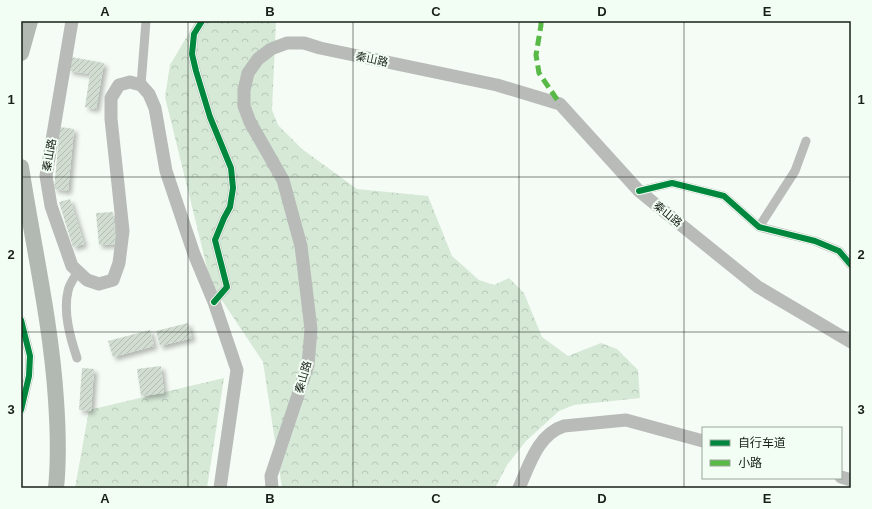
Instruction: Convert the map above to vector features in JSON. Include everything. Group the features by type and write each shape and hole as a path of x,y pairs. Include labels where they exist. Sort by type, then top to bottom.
{"highway":[{"path":"21,53 30,21"},
{"path":"21,167 48,325 55,381 58,441 58,471 56,488"},
{"path":"21,223 39,326 46,382 49,441 49,470 47,488"}],"main road":[{"name":"秦山路","path":"72,21 46,176 51,206 72,266 87,280 99,284 113,280 119,263 123,231 111,119 111,98 119,84 130,82 141,85"},
{"name":"秦山路","path":"272,488 271,476 308,365 311,329 301,246 283,180 250,122 244,106 244,90 248,73 258,59 271,49 287,43 304,43 497,85 560,104 639,191 758,287 851,342"},
{"path":"141,85 149,94 155,108 166,171 194,254 214,302 237,370 220,488"},
{"path":"519,488 533,456 547,437 559,427 626,420 702,440"}],"street":[{"path":"141,85 146,21"},
{"path":"202,21 194,34 192,54 210,117 231,168 233,188 230,207 215,240 226,287 214,302"},
{"path":"759,226 795,171 806,141"},
{"path":"639,191 672,183 724,196 759,226 815,241 839,251 851,265"},
{"path":"77,358 71,341 66,307 68,289 78,272"},
{"path":"21,320 30,356 29,376 21,410"}],"green space":[{"path":"196,21 276,21 272,110 278,125 302,149 357,189 428,196 452,256 479,280 494,285 509,278 524,293 542,337 568,356 601,343 617,349 638,370 640,398 574,405 559,411 526,441 507,465 495,488 282,488 263,362 211,284 165,97 170,65"},
{"path":"224,378 207,488 75,488 89,410"}],"building":[{"path":"71,57 104,63 96,109 85,107 90,74 69,71"},
{"path":"60,127 74,129 68,191 54,189"},
{"path":"70,199 84,244 73,247 59,202"},
{"path":"113,212 116,244 99,245 96,213"},
{"path":"188,323 192,338 160,346 156,331"},
{"path":"150,330 154,346 113,357 108,341"},
{"path":"161,366 164,393 141,396 137,369"},
{"path":"82,368 94,369 91,411 79,410"}],"marked path":[{"path":"541,21 536,55 539,73 560,104"}],"cycle path":[{"path":"202,21 194,34 192,54 210,117 231,168 233,188 230,207 215,240 227,287 214,302"},
{"path":"639,191 672,183 724,196 759,227 815,241 839,251 851,265"},
{"path":"21,320 30,356 29,376 21,410"}]}
